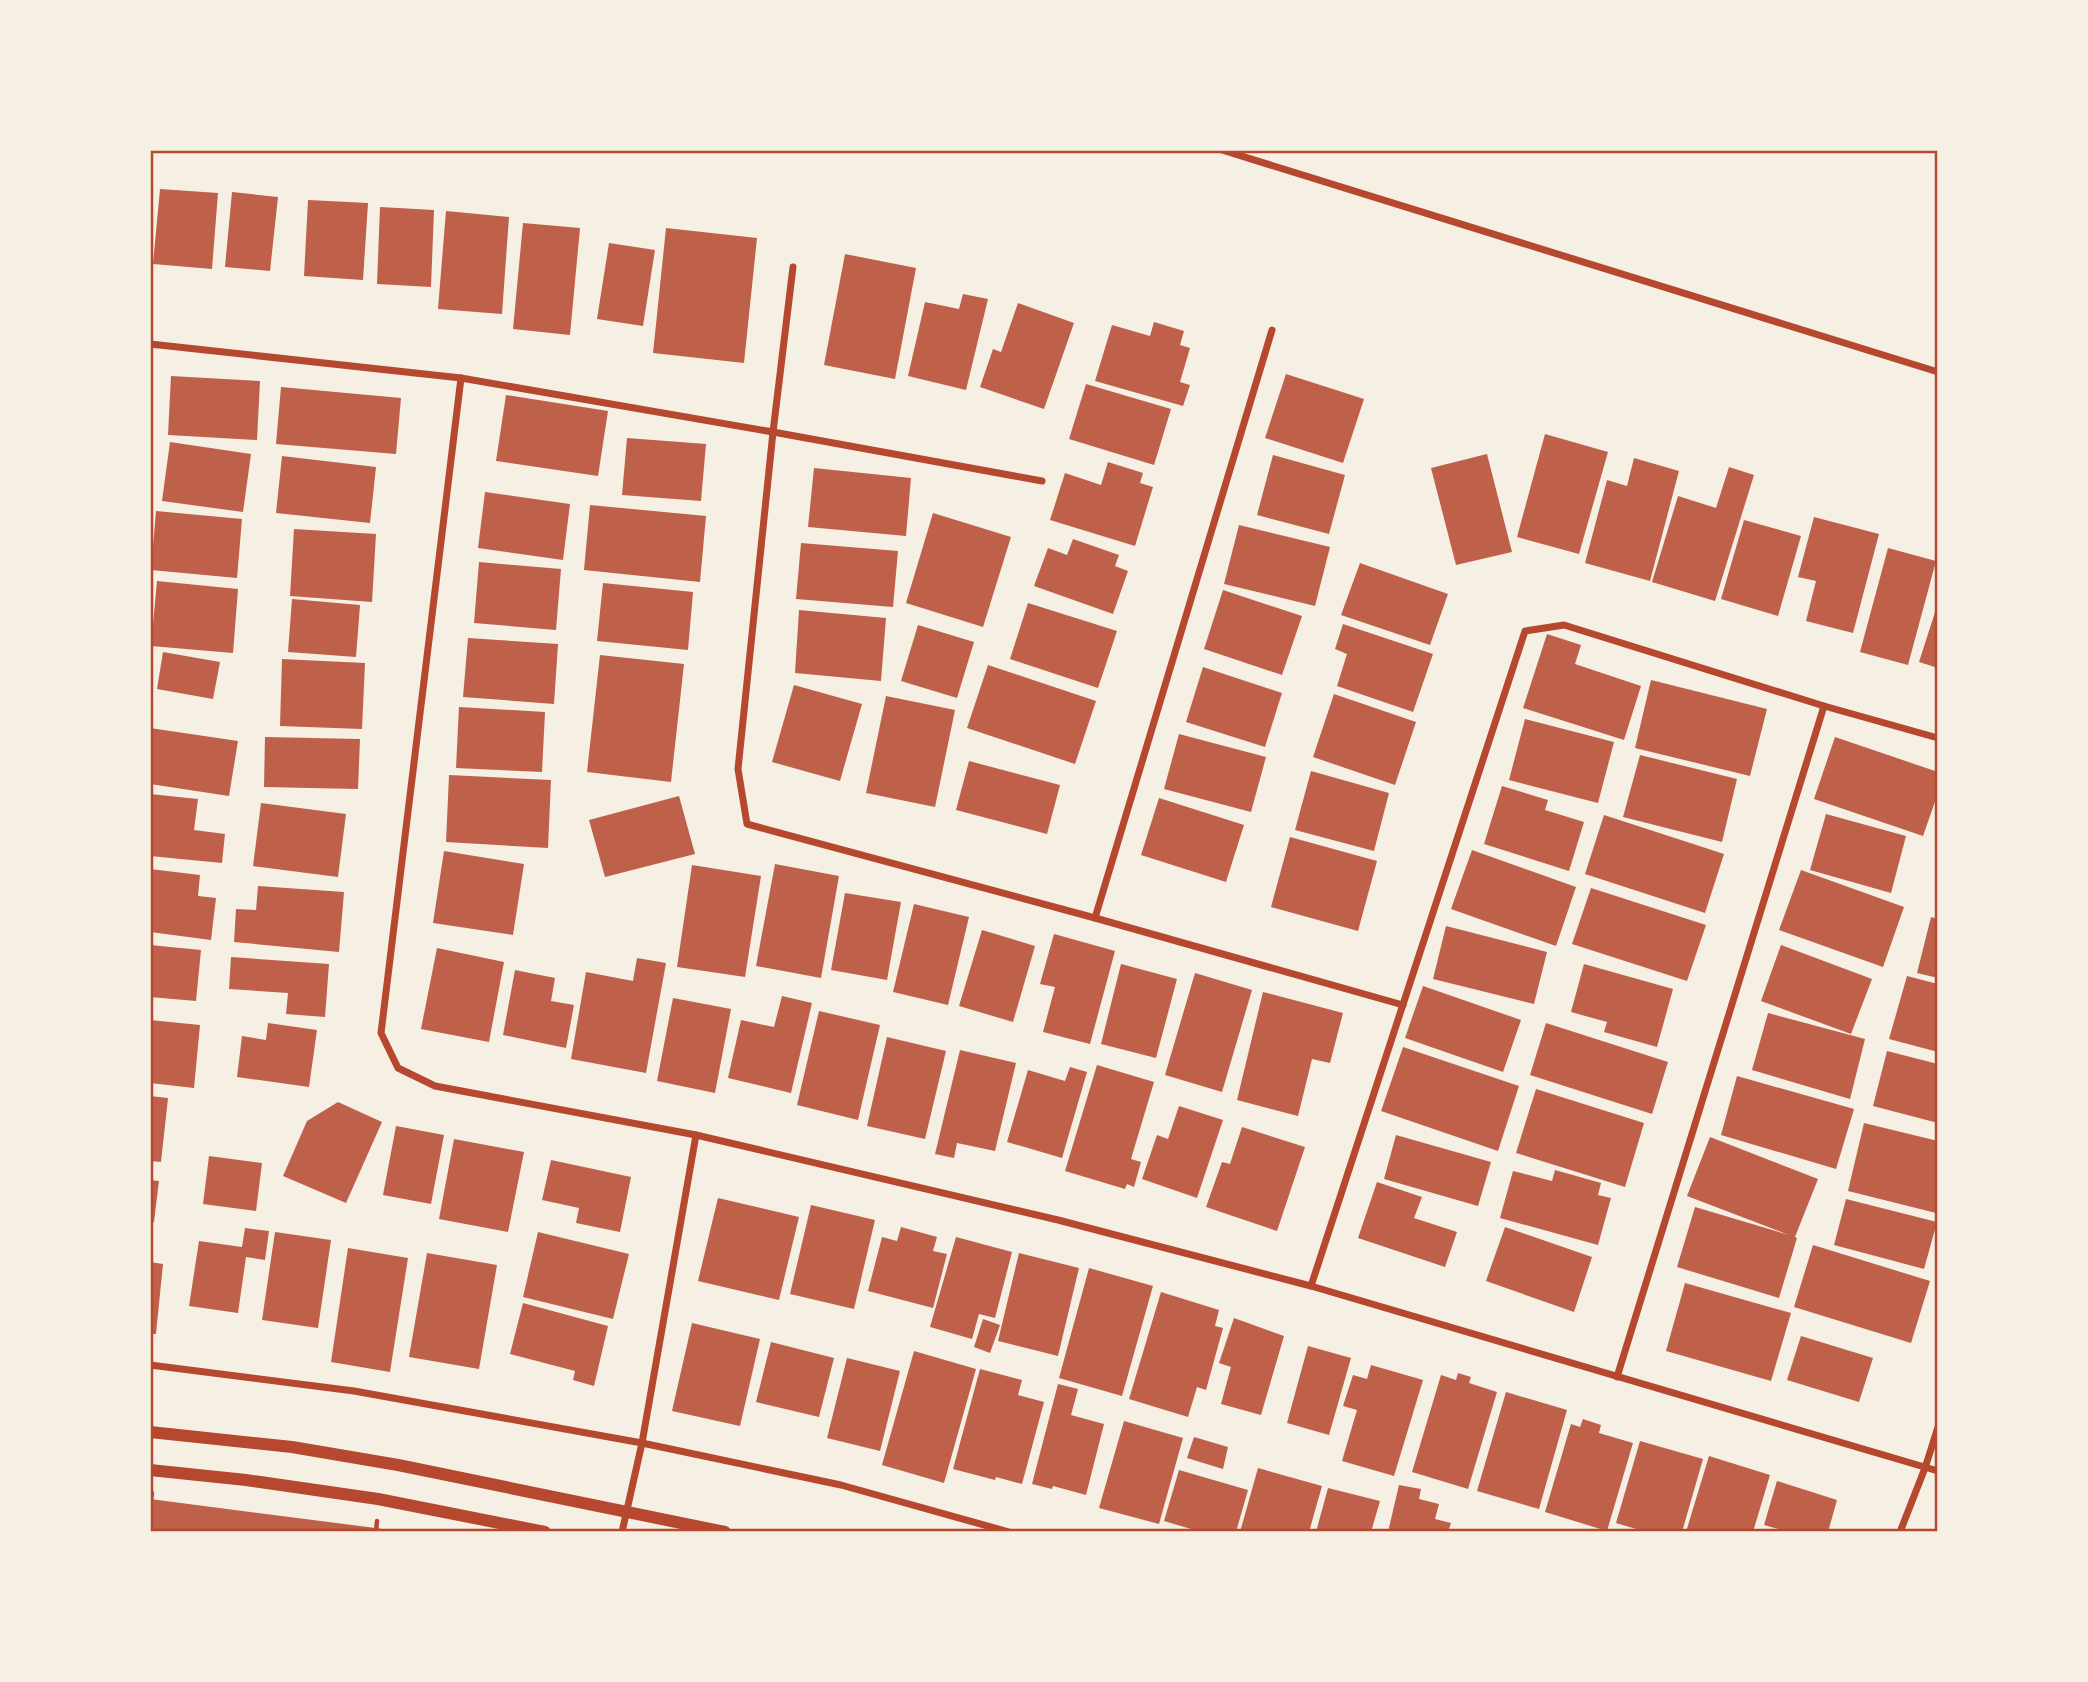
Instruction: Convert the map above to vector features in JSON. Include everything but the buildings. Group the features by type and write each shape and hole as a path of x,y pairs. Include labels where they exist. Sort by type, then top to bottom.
{"street":[{"path":"1222,150 1937,372"},
{"path":"793,267 738,769 747,824 1403,1005"},
{"path":"1095,918 1272,330"},
{"path":"150,344 461,378 1042,481"},
{"path":"461,378 381,1033 398,1068 435,1086 696,1135 1058,1220 1311,1286 1937,1471"},
{"path":"1311,1286 1525,631 1564,625 1824,706 1937,738"},
{"path":"1617,1377 1824,706"},
{"path":"622,1531 642,1443 696,1135"},
{"path":"150,1365 354,1391 642,1443 841,1485 1009,1531"},
{"path":"1900,1531 1925,1468 1937,1427"},
{"path":"150,1432 292,1447 398,1465 725,1531"},
{"path":"150,1471 246,1480 378,1499 545,1531"}]}
